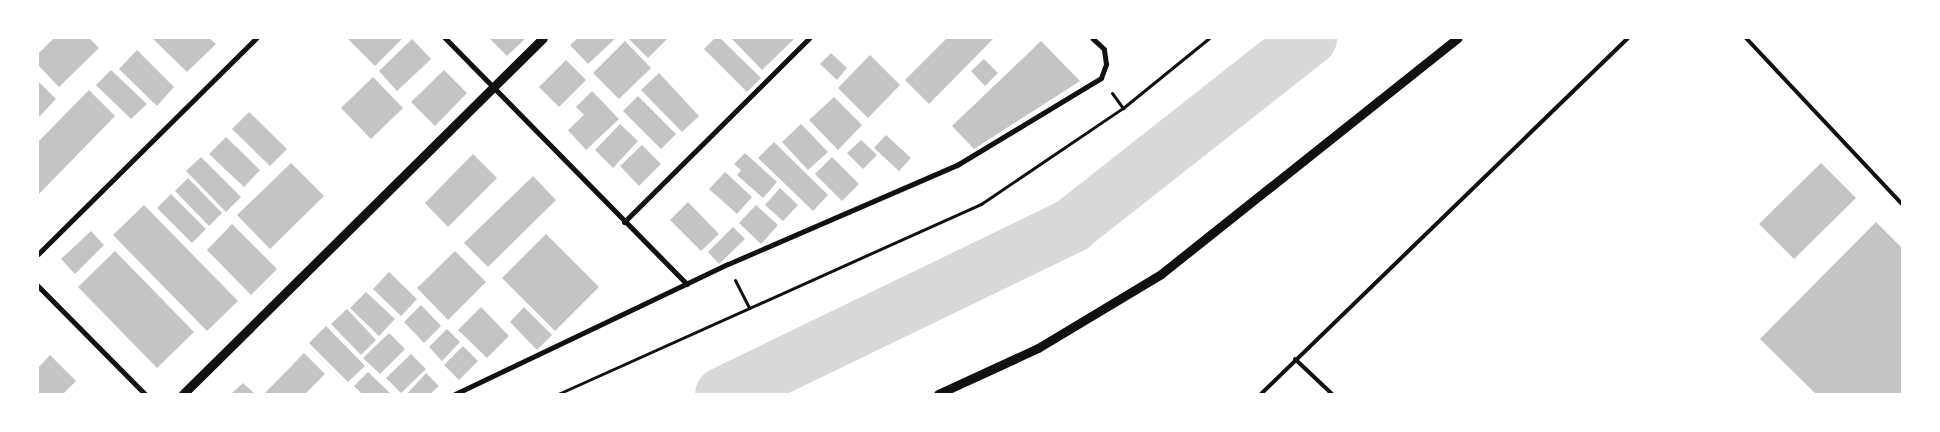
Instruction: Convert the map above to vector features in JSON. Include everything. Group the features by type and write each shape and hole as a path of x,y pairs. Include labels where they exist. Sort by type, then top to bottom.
{"street":[{"path":"38,254 256,38"},
{"path":"445,38 687,284"},
{"path":"183,394 543,38"},
{"path":"624,222 809,38"},
{"path":"455,394 728,264 957,165 1101,78 1106,64 1104,49 1092,38"},
{"path":"938,394 1038,348 1161,274 1458,38"},
{"path":"38,286 145,394"}],"lane":[{"path":"1260,394 1628,38"},
{"path":"1746,38 1902,204"},
{"path":"1295,359 1332,394"}],"path":[{"path":"558,394 980,204 1124,108 1210,38"},
{"path":"728,264 749,308"}],"building":[{"path":"54,38 89,38 99,48 59,87 38,65 38,54"},
{"path":"152,38 209,38 216,44 187,72"},
{"path":"347,38 403,38 375,66"},
{"path":"489,38 526,38 507,56"},
{"path":"578,38 616,38 588,64 570,45"},
{"path":"628,38 668,38 648,58"},
{"path":"715,38 720,38 761,78 747,92 704,49"},
{"path":"731,38 795,38 762,70"},
{"path":"947,38 994,38 929,104 905,80"},
{"path":"412,39 431,59 397,91 379,71"},
{"path":"625,41 651,68 619,99 593,73"},
{"path":"1041,41 1080,81 974,149 952,126"},
{"path":"137,50 174,87 157,106 119,69"},
{"path":"831,53 847,68 837,80 820,64"},
{"path":"870,55 900,85 868,118 838,88"},
{"path":"984,59 998,73 985,86 971,71"},
{"path":"566,60 586,80 559,107 539,87"},
{"path":"111,70 147,104 131,119 96,85"},
{"path":"444,70 467,93 435,126 411,102"},
{"path":"659,73 699,116 682,132 641,90"},
{"path":"373,77 403,108 371,139 341,108"},
{"path":"38,81 56,99 38,118"},
{"path":"89,90 115,116 38,195 38,142"},
{"path":"592,91 619,119 586,150 568,130 584,115 576,107"},
{"path":"638,96 676,134 661,149 623,111"},
{"path":"834,97 862,125 838,150 809,120"},
{"path":"249,112 287,149 270,166 232,129"},
{"path":"620,124 638,141 613,168 595,150"},
{"path":"801,124 828,152 808,170 782,142"},
{"path":"886,135 911,158 899,171 874,148"},
{"path":"226,137 260,170 244,187 209,154"},
{"path":"861,140 877,155 863,169 847,153"},
{"path":"774,142 828,195 813,211 758,158"},
{"path":"642,145 661,164 639,186 620,166"},
{"path":"745,153 777,182 763,198 737,175 741,170 734,164"},
{"path":"473,154 497,178 448,227 425,203"},
{"path":"201,157 241,197 226,212 186,171"},
{"path":"832,157 859,184 842,201 815,174"},
{"path":"291,163 324,196 270,249 237,215"},
{"path":"1821,163 1856,198 1794,259 1759,224"},
{"path":"725,172 752,197 737,214 709,189"},
{"path":"533,176 556,200 488,267 464,243"},
{"path":"188,178 222,213 209,226 175,191"},
{"path":"780,188 798,205 783,221 765,205"},
{"path":"171,194 206,229 192,243 157,208"},
{"path":"688,202 719,234 701,251 670,220"},
{"path":"144,205 238,301 207,331 113,235"},
{"path":"756,205 778,225 761,244 739,223"},
{"path":"1876,222 1902,248 1902,394 1816,394 1760,339"},
{"path":"232,224 277,269 251,295 207,250"},
{"path":"733,227 745,239 719,264 708,252"},
{"path":"91,231 104,245 75,274 61,259"},
{"path":"546,234 599,287 555,331 502,278"},
{"path":"115,251 194,332 157,368 78,287"},
{"path":"455,251 486,282 448,320 417,288"},
{"path":"389,272 417,299 401,316 373,289"},
{"path":"366,292 395,319 379,336 350,308"},
{"path":"421,305 441,326 424,343 404,322"},
{"path":"481,307 509,336 487,358 458,330"},
{"path":"524,307 552,335 537,350 510,322"},
{"path":"347,309 376,340 361,355 331,324"},
{"path":"326,326 365,366 348,382 309,343"},
{"path":"447,329 460,342 442,361 429,347"},
{"path":"389,333 405,349 380,374 363,358"},
{"path":"463,346 478,361 459,380 444,365"},
{"path":"304,353 325,374 305,394 265,393"},
{"path":"411,354 426,369 401,393 386,378"},
{"path":"50,355 76,381 63,394 38,394 38,368"},
{"path":"368,372 391,394 362,394 354,386"},
{"path":"426,373 439,386 430,394 407,394"},
{"path":"243,383 255,394 231,394"}],"waterway":[{"path":"722,394 1071,225 1309,38"}]}
